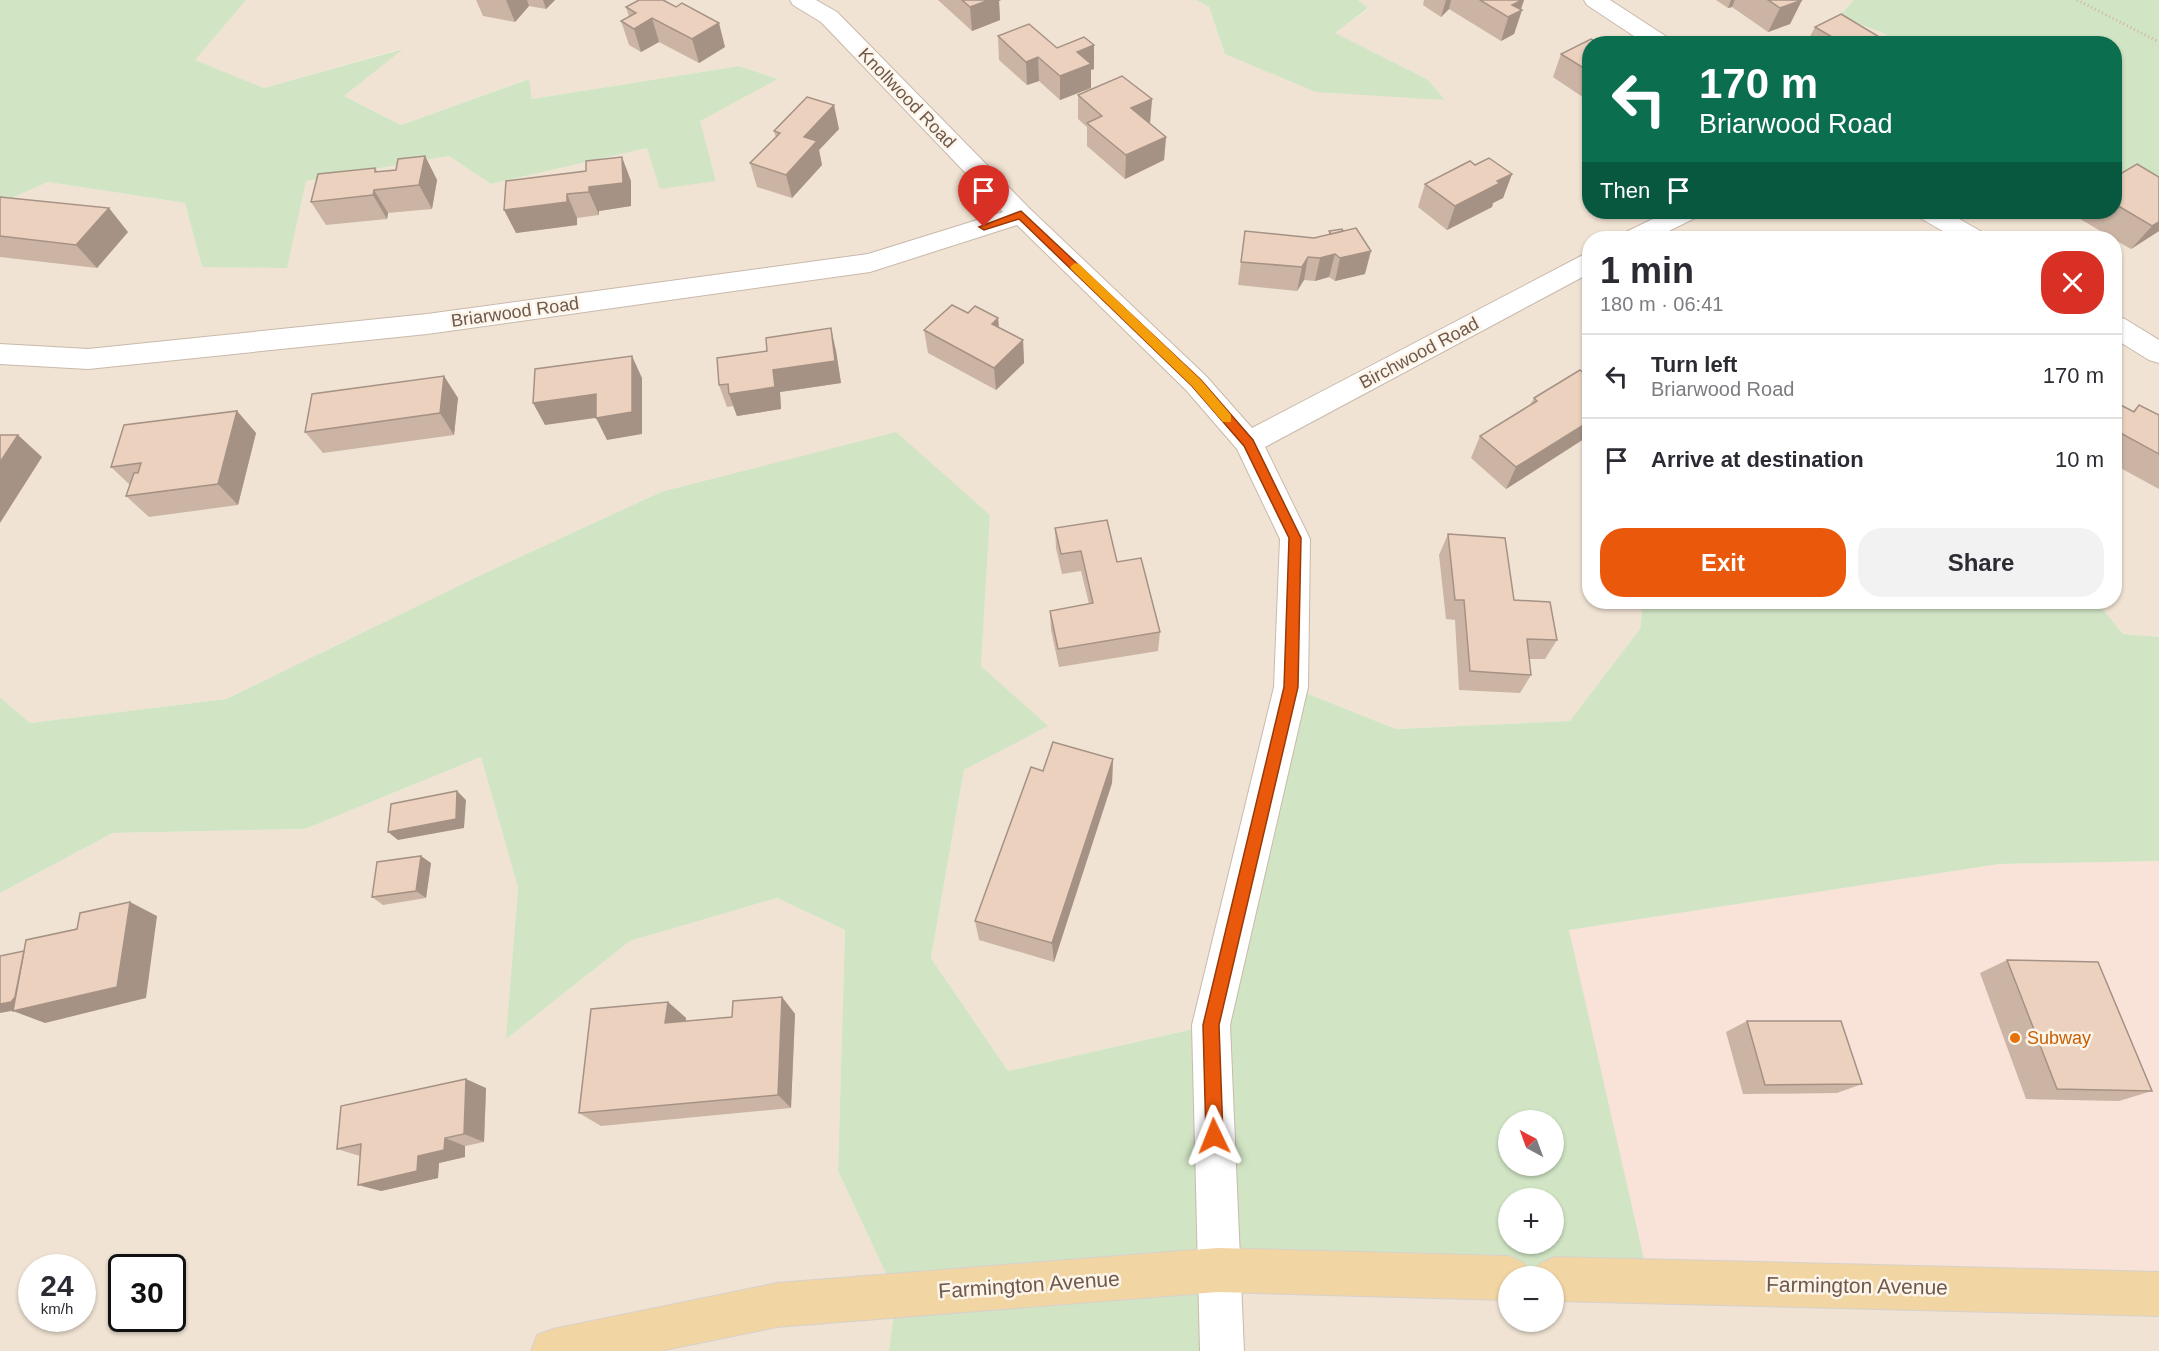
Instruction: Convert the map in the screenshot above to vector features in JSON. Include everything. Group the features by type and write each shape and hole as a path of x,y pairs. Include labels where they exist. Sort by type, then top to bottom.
{"main road":[{"name":"Farmington Avenue","path":"553,1351 777,1305 1218,1270 1498,1278"},
{"name":"Farmington Avenue","path":"1564,1279 2159,1294"}],"street":[{"name":"Knollwood Road","path":"801,0 829,17 1021,215 1197,383 1248,443 1295,538 1291,687 1211,1025 1222,1351"},
{"path":"1595,0 1650,36"},
{"name":"Briarwood Road","path":"0,354 88,358 438,323 870,263 1021,215"},
{"path":"1649,231 1672,219"},
{"path":"1941,219 1961,231"},
{"name":"Birchwood Road","path":"1248,443 1582,266"},
{"path":"2122,330 2159,352"}],"path":[{"path":"2077,0 2159,42"}],"shaded area":[{"path":"246,0 1196,0 1209,7 1225,54 1444,100 1427,79 1334,33 1368,9 1358,0 1854,0 1839,16 1888,36 1582,36 1582,219 2122,219 2122,174 2159,189 2159,637 2123,634 2103,609 2122,609 2122,231 1582,231 1582,609 1642,609 1640,629 1571,721 1396,729 1291,687 1211,1025 1008,1071 931,958 964,770 1047,726 981,666 990,515 661,492 485,573 226,699 30,723 0,697 0,203 48,182 185,203 202,267 306,181 450,156 491,184 647,148 716,180 699,121 778,79 739,66 532,99 528,79 401,125 344,96 401,49 264,88 194,60"},
{"path":"481,757 518,888 507,1038 630,941 777,898 845,930 838,1171 896,1295 889,1351 0,1351 0,893 113,833 305,829"},
{"path":"2159,861 2159,1294 1649,1281 1568,930 1999,864"},
{"path":"1218,1270 1498,1278 1498,1332 1564,1332 1564,1279 2159,1294 2159,1351 1222,1351"}],"green space":[{"path":"0,0 246,0 195,60 264,88 403,49 344,96 401,125 529,79 532,99 739,66 778,79 700,121 716,181 660,189 647,148 491,184 449,156 306,181 287,268 202,267 185,203 48,182 0,203"},
{"path":"1196,0 1358,0 1368,8 1335,33 1427,79 1445,100 1316,92 1225,54 1209,7"},
{"path":"1854,0 2159,0 2159,189 2122,174 2122,36 1888,36 1839,16"},
{"path":"896,432 990,515 981,666 1048,726 964,770 931,958 1008,1071 1211,1025 1291,687 1396,729 1570,721 1640,629 1642,609 2103,609 2123,634 2159,637 2159,861 1999,864 1569,930 1649,1281 1564,1277 1564,1266 1498,1266 1498,1275 1218,1270 1222,1351 889,1351 896,1295 838,1171 845,930 777,898 630,941 506,1039 518,888 481,757 305,829 113,833 0,893 0,697 30,723 226,699 485,573 661,492"}],"building":[{"path":"639,0 663,0 676,7 682,3 719,23 692,39 652,18 634,29 621,21 636,13 626,7"},
{"path":"962,0 989,0 970,7"},
{"path":"1480,0 1522,0 1512,5 1522,10 1508,17"},
{"path":"1768,0 1802,0 1780,8"},
{"path":"1841,14 1878,36 1830,36 1815,27"},
{"path":"1029,24 1057,48 1084,37 1094,45 1077,52 1091,64 1060,76 1038,57 1026,62 998,36"},
{"path":"1582,44 1582,67 1561,54"},
{"path":"1122,76 1152,99 1131,108 1166,137 1126,155 1087,123 1102,116 1078,95"},
{"path":"807,97 834,105 804,137 817,141 786,175 750,163 780,133 774,131"},
{"path":"425,156 419,185 374,190 373,195 311,202 318,174 375,168 375,172 396,170 398,159"},
{"path":"622,157 623,183 589,187 589,192 567,194 567,202 504,210 506,181 586,171 586,161"},
{"path":"1489,158 1512,174 1497,181 1500,183 1455,206 1425,184 1470,161 1475,165"},
{"path":"2137,164 2159,177 2159,222 2152,226 2122,208 2122,173"},
{"path":"0,197 109,208 76,245 0,236"},
{"path":"1356,228 1371,251 1340,258 1335,254 1320,258 1308,257 1302,267 1241,262 1245,231 1314,238"},
{"path":"1342,229 1343,231 1331,234 1329,231"},
{"path":"952,305 968,313 975,306 998,318 992,324 1023,340 994,368 924,330"},
{"path":"831,328 835,361 773,370 775,387 729,394 728,384 719,385 717,358 767,351 766,338"},
{"path":"632,356 632,412 596,418 596,394 533,403 535,369"},
{"path":"1580,370 1582,372 1582,426 1516,467 1480,436 1537,401 1534,398"},
{"path":"444,376 440,413 305,432 312,394"},
{"path":"2139,405 2159,415 2159,454 2122,434 2122,406 2134,412"},
{"path":"237,411 218,484 126,496 134,473 138,473 141,463 111,467 124,425"},
{"path":"0,435 18,435 0,462"},
{"path":"1107,520 1117,562 1141,558 1160,632 1058,649 1050,611 1093,603 1081,551 1061,554 1055,528"},
{"path":"1448,534 1505,538 1514,600 1550,602 1557,640 1527,639 1531,675 1470,671 1464,600 1455,600"},
{"path":"1053,742 1113,759 1052,943 975,921 1031,767 1043,771"},
{"path":"457,791 456,819 388,832 391,804"},
{"path":"421,856 416,891 372,897 377,862"},
{"path":"130,902 117,987 13,1011 26,940 77,929 80,913"},
{"path":"24,951 15,997 11,1002 0,1004 0,956"},
{"path":"2007,960 2098,962 2152,1091 2057,1089"},
{"path":"782,997 778,1095 579,1113 591,1009 668,1002 665,1023 732,1017 733,1001"},
{"path":"1747,1021 1841,1021 1862,1084 1765,1085"},
{"path":"466,1079 464,1134 445,1138 444,1150 418,1156 417,1171 358,1185 361,1144 337,1149 341,1106"}],"slow traffic":[{"path":"1075,267 1197,383 1227,418"}],"place":[{"name":"Subway","path":"2015,1038"}],"route":[{"path":"984,227 1021,215 1197,383 1248,443 1295,538 1291,687 1211,1025 1214,1136"}]}
